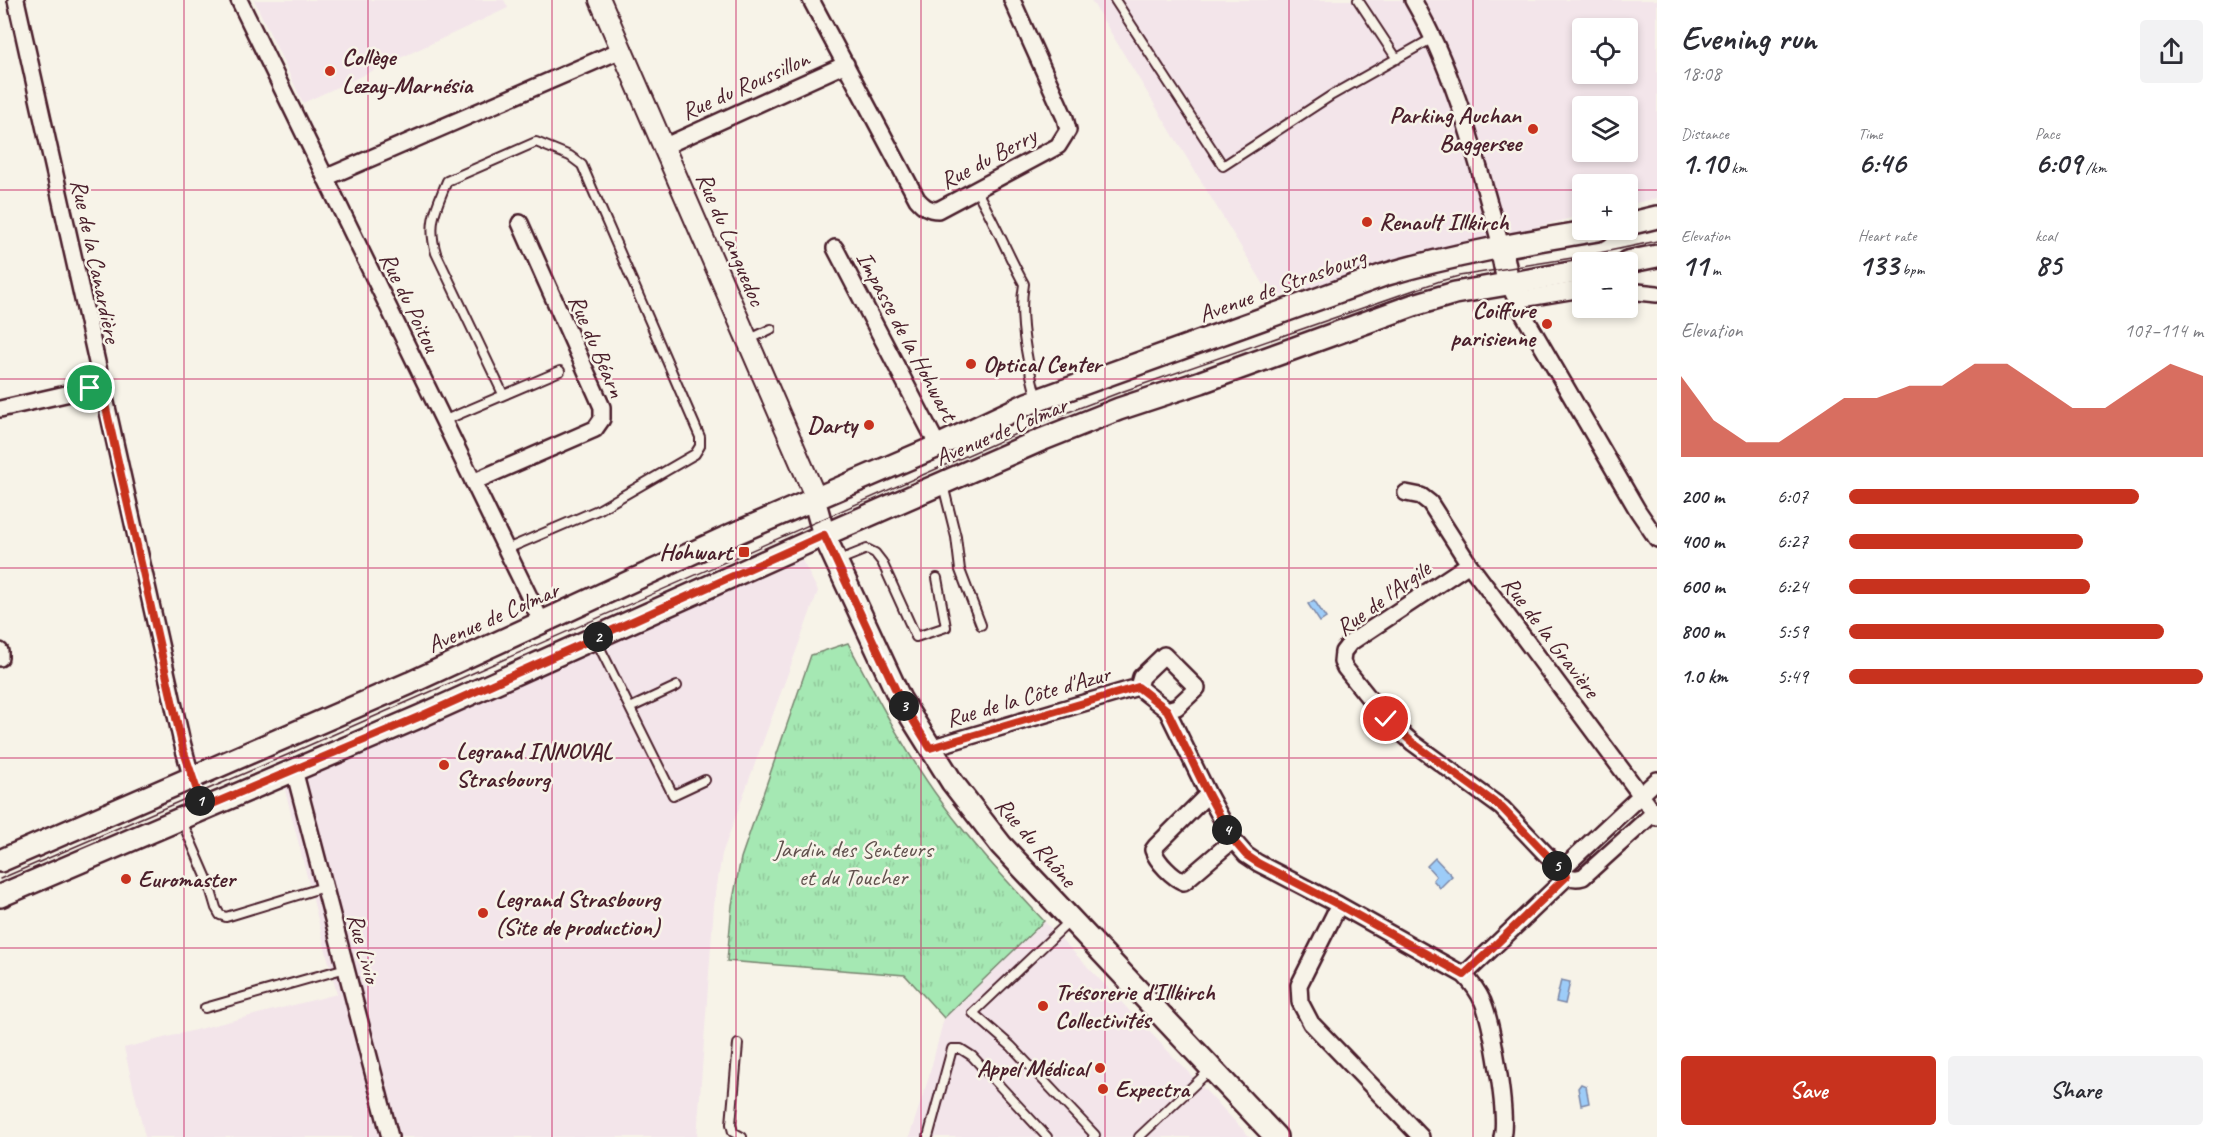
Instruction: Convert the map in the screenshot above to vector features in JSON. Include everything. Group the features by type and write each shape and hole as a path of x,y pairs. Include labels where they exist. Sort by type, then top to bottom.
{"main road":[{"path":"1638,222 1657,218"},
{"name":"Avenue de Strasbourg","path":"1187,348 1384,275 1436,260 1572,234"},
{"path":"1501,246 1512,291 1572,274"},
{"path":"1638,260 1657,256"},
{"name":"Avenue de Colmar","path":"0,896 595,639 1041,440 1414,305 1455,293 1512,291"},
{"name":"Avenue de Colmar","path":"0,861 191,776 389,692 1037,400 1187,348"},
{"path":"814,499 824,535"},
{"name":"Rue du Rhône","path":"824,535 900,699 952,782 1000,845 1276,1137"},
{"path":"191,776 203,808"}],"street":[{"name":"Rue de la Canardière","path":"16,0 101,386 191,776"},
{"name":"Rue du Poitou","path":"238,0 542,623"},
{"name":"Rue du Languedoc","path":"600,0 814,499"},
{"path":"811,0 846,64"},
{"name":"Rue du Berry","path":"846,64 916,199 931,210 938,210 1058,146 1068,130 1065,118 1012,0"},
{"path":"1413,0 1433,38 1467,129 1501,246"},
{"path":"325,178 621,50"},
{"name":"Rue du Roussillon","path":"663,147 846,64"},
{"name":"Rue du Béarn","path":"473,482 594,429 602,419 602,407 520,223"},
{"name":"Impasse de la Hohwart","path":"835,248 938,446"},
{"path":"1572,289 1512,291 1638,511 1657,539"},
{"path":"1638,292 1657,294"},
{"path":"0,409 101,386"},
{"name":"Rue de la Gravière","path":"1406,494 1421,496 1430,503 1469,564 1656,813"},
{"name":"Rue de l'Argile","path":"1469,564 1350,643 1343,652 1342,662 1356,684 1386,719 1419,748 1502,808 1564,873"},
{"path":"0,651 0,658"},
{"name":"Rue de la Côte d'Azur","path":"1138,687 1142,677 1164,655 1197,688 1178,707 1167,710"},
{"name":"Rue de la Côte d'Azur","path":"930,748 1138,687"},
{"name":"Rue de la Côte d'Azur","path":"1138,687 1167,710 1233,840 1246,855 1464,975 1475,987 1490,1021 1504,1118 1502,1137"},
{"name":"Rue Livio","path":"294,770 390,1137"},
{"path":"1464,975 1657,780"},
{"path":"1208,794 1156,846 1153,850 1155,856 1184,882 1233,840"},
{"path":"1564,873 1579,878 1583,877 1656,813"},
{"path":"1339,905 1299,985 1300,1002 1311,1023 1421,1137"}],"lane":[{"path":"1115,0 1223,166 1332,95 1433,38"},
{"path":"1358,0 1397,59"},
{"path":"503,394 436,253 432,239 432,220 447,181 536,142 570,156 582,165 700,437 700,446 695,454 600,509 507,549"},
{"path":"976,190 992,215 1007,254 1024,284 1022,296 1024,333 1037,400"},
{"path":"747,340 771,329"},
{"path":"443,421 560,371"},
{"path":"943,483 956,537 960,570 981,625"},
{"path":"836,561 867,549 875,553 882,562 916,637 946,627 937,578"},
{"path":"595,639 673,795 705,780"},
{"path":"630,708 677,686"},
{"path":"180,818 208,881 220,915 226,917 324,886"},
{"path":"1071,920 973,1013 1011,1046 1095,1135 1093,1137"},
{"path":"205,1008 346,968"},
{"path":"738,1044 731,1124 733,1132 742,1137"},
{"path":"928,1137 952,1049 961,1049 972,1056 1047,1137"},
{"path":"1139,1137 1211,1069"}],"shaded area":[{"name":"Collège Lezay-Marnésia","path":"254,0 504,0 508,8 303,103"},
{"path":"1091,0 1657,0 1657,198 1638,203 1638,174 1572,174 1572,218 1272,298"},
{"path":"802,560 818,591 722,854 714,905 697,1137 145,1137 124,1048 337,994 283,782"},
{"path":"1044,921 1250,1137 909,1137 928,1080 944,1018"}],"green space":[{"name":"Jardin des Senteurs et du Toucher","path":"848,643 929,785 979,849 1044,921 944,1018 905,975 727,961 732,905 741,858 811,655"}],"water":[{"path":"1314,600 1326,618 1320,622 1308,604"},
{"path":"1435,858 1452,876 1440,888 1433,880 1436,876 1427,866"},
{"path":"1561,980 1570,982 1565,1004 1556,1002"},
{"path":"1581,1084 1586,1086 1589,1103 1581,1105 1578,1088"}],"tram line":[{"path":"0,879 1045,421 1121,392 1440,281 1657,241"}],"place":[{"name":"Collège Lezay-Marnésia","path":"330,71"},
{"name":"Parking Auchan Baggersee","path":"1533,129"},
{"name":"Renault Illkirch","path":"1367,222"},
{"name":"Coiffure parisienne","path":"1547,324"},
{"name":"Optical Center","path":"971,364"},
{"name":"Darty","path":"869,425"},
{"name":"Hohwart","path":"744,552"},
{"name":"Legrand INNOVAL Strasbourg","path":"444,765"},
{"name":"Euromaster","path":"126,879"},
{"name":"Legrand Strasbourg (Site de production)","path":"483,913"},
{"name":"Trésorerie d'Illkirch Collectivités","path":"1043,1006"},
{"name":"Appel Médical","path":"1100,1068"},
{"name":"Expectra","path":"1103,1089"}],"route":[{"path":"90,388 101,386 183,749 203,808 421,716 824,535 900,699 930,748 1138,687 1167,710 1233,840 1246,855 1464,975 1567,876 1502,808 1413,743 1386,719"}]}
